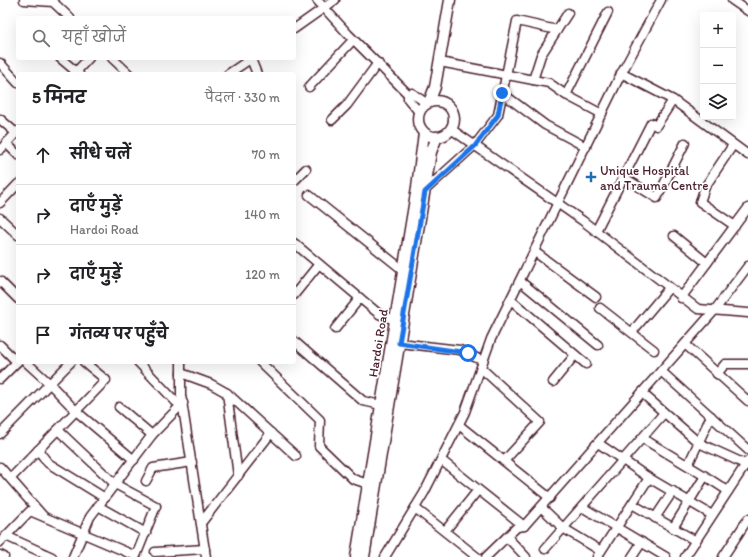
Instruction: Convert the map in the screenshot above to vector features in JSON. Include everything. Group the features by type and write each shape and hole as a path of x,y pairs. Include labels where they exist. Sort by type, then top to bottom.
{"main road":[{"path":"427,102 442,101 453,111 454,118 451,129 443,136 436,137 424,133 419,126 419,112 427,102 435,87 450,0"},
{"path":"442,101 441,88 455,0"},
{"name":"Hardoi Road","path":"356,557 381,405 399,322 420,191 424,133"},
{"name":"Hardoi Road","path":"364,557 399,343 403,270 420,191 436,137"}],"street":[{"path":"24,0 54,1 68,16"},
{"path":"317,0 354,40 408,94 408,99 419,112"},
{"path":"296,28 335,0"},
{"path":"385,557 415,508 466,412 491,339 535,252 621,73 662,0"},
{"path":"732,0 748,11"},
{"path":"566,95 608,12"},
{"path":"533,80 541,56 568,13"},
{"path":"420,191 475,146 498,115 517,21 557,30"},
{"path":"310,87 354,40"},
{"path":"62,60 75,72"},
{"path":"77,72 87,60"},
{"path":"114,60 127,72"},
{"path":"231,72 249,60"},
{"path":"251,60 256,72"},
{"path":"0,63 16,81"},
{"path":"445,63 549,83 566,95 602,114"},
{"path":"332,120 346,105 378,64"},
{"path":"621,73 673,100 748,155"},
{"path":"408,94 412,93 427,102"},
{"path":"502,93 544,125 586,147"},
{"path":"596,231 623,178 654,125 673,100"},
{"path":"0,119 16,131"},
{"path":"451,129 596,231 681,298 698,309 748,314"},
{"path":"0,150 16,133"},
{"path":"6,143 16,153"},
{"path":"623,178 657,198 686,143"},
{"path":"733,145 705,187 700,202 735,226"},
{"path":"296,179 306,169"},
{"path":"0,202 16,186"},
{"path":"309,195 403,270"},
{"path":"681,298 748,208"},
{"path":"0,218 16,233"},
{"path":"674,236 707,264"},
{"path":"296,245 379,314 399,322"},
{"path":"535,252 596,298"},
{"path":"296,293 319,264"},
{"path":"486,557 517,527 524,526 550,498 714,311 748,266"},
{"path":"0,281 16,297"},
{"path":"520,281 598,345"},
{"path":"632,332 669,288"},
{"path":"335,329 360,298"},
{"path":"511,300 586,364"},
{"path":"600,308 654,350"},
{"path":"296,343 363,401 381,405"},
{"path":"399,343 460,350 482,364 540,422 504,461"},
{"path":"685,344 748,401"},
{"path":"0,345 16,358"},
{"path":"554,382 575,355"},
{"path":"0,379 17,364"},
{"path":"24,364 50,384 76,411 134,460"},
{"path":"0,434 69,364"},
{"path":"11,478 106,380 86,364"},
{"path":"140,364 176,402 183,403"},
{"path":"155,552 205,553 183,403 181,364"},
{"path":"262,364 320,420 319,446 353,479 368,484"},
{"path":"717,374 725,364 748,364"},
{"path":"661,372 748,450"},
{"path":"181,373 211,384 227,393 296,456"},
{"path":"227,393 238,476"},
{"path":"642,393 699,443 747,462 685,557"},
{"path":"73,557 90,517 152,435 183,403"},
{"path":"119,407 152,435"},
{"path":"545,549 664,413"},
{"path":"688,465 711,416"},
{"path":"459,425 550,498"},
{"path":"52,557 3,539 30,511 83,532 136,556 156,506 115,484 58,430"},
{"path":"201,523 271,433"},
{"path":"642,438 728,491"},
{"path":"598,443 649,478 712,515"},
{"path":"38,450 48,463 105,498"},
{"path":"441,460 524,526"},
{"path":"146,481 153,468 192,462"},
{"path":"0,467 44,517"},
{"path":"673,528 705,476"},
{"path":"541,507 563,528 599,554 649,478"},
{"path":"445,532 478,490"},
{"path":"655,518 673,491"},
{"path":"632,504 696,541"},
{"path":"98,506 146,533"},
{"path":"582,507 666,557"},
{"path":"415,508 477,557"},
{"path":"723,557 746,528 748,519"},
{"path":"507,537 526,557"},
{"path":"632,557 642,542"},
{"path":"0,555 4,557"}],"place":[{"name":"Unique Hospital and Trauma Centre","path":"591,177"}],"route":[{"path":"468,353 460,350 399,343 425,192 475,146 498,115 502,93"}]}
